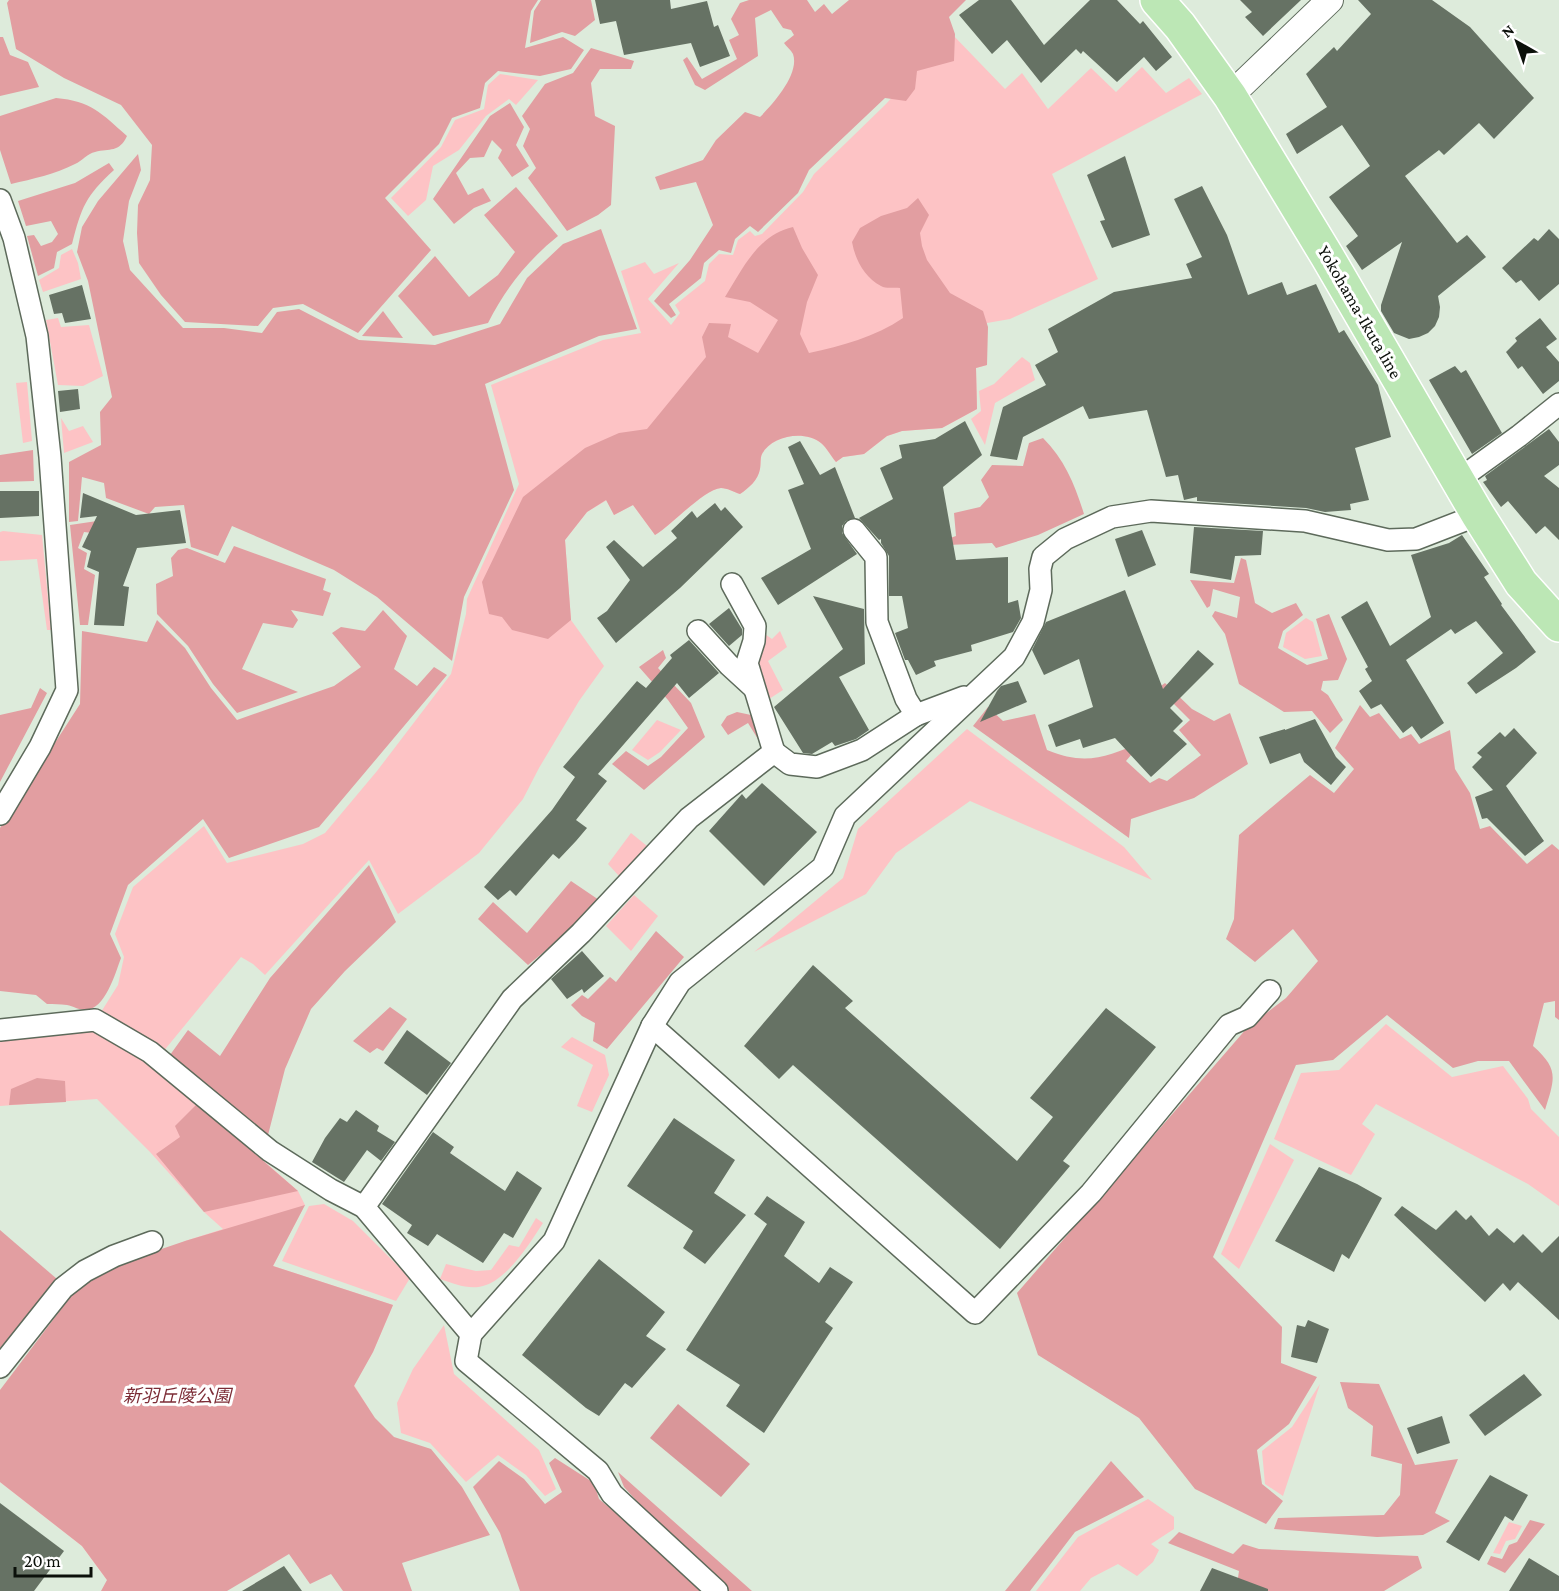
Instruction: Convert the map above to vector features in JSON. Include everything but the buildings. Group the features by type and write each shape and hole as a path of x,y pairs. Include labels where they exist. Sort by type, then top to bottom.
{"main road":[{"name":"Yokohama-Ikuta line","path":"1157,0 1180,26 1230,96 1521,584 1559,625"}],"street":[{"path":"1230,96 1330,0"},
{"path":"0,200 14,238 37,336 50,457 67,690 40,747 0,814"},
{"path":"1458,480 1559,404"},
{"path":"717,1591 612,1494 598,1470 466,1361 471,1334 554,1241 652,1026 680,982 823,867 845,816 1014,657 1033,622 1041,590 1040,569 1043,557 1065,538 1112,517 1151,511 1305,521 1388,540 1416,539 1478,515"},
{"path":"854,530 876,557 877,622 906,699 916,715"},
{"path":"732,584 755,627 754,641 747,663 774,752 790,764 817,766 862,750 916,715 975,692"},
{"path":"698,631 754,688"},
{"path":"364,1207 512,999 581,933 689,818 774,752"},
{"path":"652,1026 975,1312 1091,1193 1229,1025 1247,1017 1270,991"},
{"path":"0,1030 95,1020 150,1052 270,1151 331,1190 364,1207 471,1334"},
{"path":"0,1368 63,1288 85,1271 104,1261 152,1242"}],"green space":[{"path":"9,0 538,0 531,11 525,48 563,37 584,50 571,69 540,76 498,71 485,83 480,108 452,118 439,144 385,198 431,250 358,333 303,304 273,308 258,326 185,322 161,295 139,263 138,205 150,180 152,145 121,105 64,78 16,49 7,3"},
{"path":"541,0 591,0 595,20 575,36 562,32 530,43 534,11"},
{"path":"749,0 807,0 815,12 824,4 832,14 849,0 966,0 949,17 955,34 954,61 917,71 915,89 906,101 885,98 809,170 798,193 758,232 750,226 735,239 731,253 719,250 704,263 701,278 669,304 676,315 671,318 654,301 690,260 713,225 696,182 660,190 655,177 703,160 716,140 745,112 760,117 784,88 793,70 793,54 784,43 794,35 791,30 783,28 771,10 755,18 758,56 705,90 695,85 683,60 687,57 702,79 737,59 729,40 739,35 731,19 740,3"},
{"name":"新羽丘陵公園","path":"951,33 1005,89 1022,73 1048,109 1091,68 1116,92 1142,67 1166,93 1189,78 1202,94 1052,174 1098,279 1010,319 987,323 987,365 976,368 977,409 942,428 902,431 887,436 864,454 843,457 836,462 823,445 814,439 789,436 773,442 762,454 757,477 743,492 740,494 723,488 714,490 655,535 633,505 614,515 607,500 587,512 565,540 571,620 604,666 579,701 523,799 479,853 398,914 369,860 265,975 241,957 153,1064 298,1191 305,1205 273,1266 393,1305 373,1352 354,1385 369,1409 107,1580 82,1546 0,1482 0,1390 185,1241 223,1229 204,1212 150,1152 97,1099 0,1106 0,1035 91,1028 118,985 124,957 115,934 133,887 204,826 227,863 303,844 325,833 377,771 451,674 466,614 467,599 519,484 491,385 603,340 641,333 621,271 645,262 654,274 679,263 648,299 671,325 680,313 675,305 705,281 709,264 719,254 733,255 738,240 750,231 755,236 762,234 803,192 814,174 886,104"},
{"path":"0,37 3,37 10,55 28,62 39,87 0,96"},
{"path":"591,48 634,61 631,69 600,69 591,83 595,116 615,126 611,205 598,215 567,231 528,178 536,168 523,146 530,129 522,116 545,84 573,73"},
{"path":"500,74 538,80 516,105 509,99 486,116 459,150 433,166 426,200 408,216 391,198 441,147 455,120 484,109 488,85"},
{"path":"56,98 87,105 127,136 121,145 114,149 92,153 75,164 52,173 11,184 0,150 0,116"},
{"path":"510,103 524,127 516,145 529,166 512,177 498,158 502,150 492,140 484,157 470,158 456,173 468,195 483,188 491,201 474,208 454,224 433,199 490,116"},
{"path":"138,154 141,170 129,201 123,241 130,270 183,328 224,328 262,333 277,312 299,309 359,340 435,345 500,324 527,278 563,244 601,229 637,329 599,336 485,384 514,490 464,597 452,661 377,597 334,570 232,526 218,556 191,547 184,505 155,507 149,514 106,498 104,483 82,477 78,521 69,522 69,462 101,445 100,412 112,397 88,281 77,252 82,227 98,201"},
{"path":"109,163 114,170 86,203 72,244 57,252 54,268 38,276 27,236 34,235 41,246 52,242 58,234 51,221 26,226 18,201 75,183"},
{"path":"516,187 558,236 518,276 488,323 433,336 398,296 435,256 469,297 498,275 515,252 484,215"},
{"path":"918,198 929,215 920,233 927,260 950,293 983,311 988,327 987,365 976,368 977,409 942,428 902,431 887,436 864,454 843,457 836,462 823,445 814,439 789,436 773,442 762,454 757,477 743,492 740,494 723,488 714,490 655,535 633,505 614,515 606,500 587,512 565,540 571,620 548,639 512,630 502,617 489,614 482,582 523,497 585,448 619,433 647,429 706,357 702,337 709,323 731,324 728,337 758,353 778,320 750,302 725,297 745,264 770,237 793,227 818,275 807,302 800,334 809,353 858,340 903,318 900,288 883,287 870,278 855,255 852,242 860,228 881,216 907,208"},
{"path":"72,249 81,279 43,292 39,280 59,268 61,255"},
{"path":"383,311 403,338 362,336"},
{"path":"58,318 61,327 89,325 103,376 83,386 58,385 46,320"},
{"path":"1022,357 1030,363 1035,380 995,403 985,445 971,419 981,411 979,391 994,384"},
{"path":"27,382 32,441 23,443 16,383"},
{"path":"61,418 69,431 83,426 93,442 64,453"},
{"path":"1043,438 1051,446 1068,473 1084,514 1038,535 996,548 992,543 926,546 956,536 954,513 980,507 989,497 981,480 992,465 1023,466 1029,443"},
{"path":"33,450 34,481 0,482 0,455"},
{"path":"97,521 92,533 84,532 78,548 87,553 84,569 95,575 88,625 80,625 70,525"},
{"path":"0,532 42,535 51,630 47,630 37,559 0,561"},
{"path":"234,546 326,579 323,590 331,593 323,616 291,610 298,620 293,628 263,623 242,669 298,692 237,713 213,684 188,646 157,614 156,584 173,576 171,558 178,550 187,548 225,563"},
{"path":"1241,558 1246,560 1255,603 1272,613 1296,603 1303,615 1283,631 1278,648 1307,665 1328,659 1316,619 1329,614 1347,659 1338,680 1323,681 1321,690 1328,695 1343,720 1330,733 1312,711 1284,712 1239,684 1225,634 1212,616 1215,611 1237,618 1240,597 1213,589 1210,606 1207,608 1190,580 1234,583"},
{"path":"383,610 407,636 394,669 417,686 434,667 447,675 319,827 229,858 203,819 128,885 110,934 121,958 104,998 98,1004 83,1010 67,1005 47,1004 36,995 0,991 0,828 80,704 82,631 147,642 157,620 185,648 211,688 237,720 334,686 361,667 332,633 341,627 365,631"},
{"path":"1306,618 1313,622 1322,656 1305,659 1283,647 1286,633"},
{"path":"780,631 787,647 768,661 783,690 769,699 752,664 762,632 772,639"},
{"path":"663,650 666,658 658,668 691,703 705,737 644,790 612,764 626,751 648,766 661,757 688,728 668,700 639,667"},
{"path":"1165,683 1192,709 1214,721 1230,713 1248,764 1194,798 1131,819 1129,838 973,726 988,707 1003,721 1035,714 1047,750 1073,758 1096,758 1142,742 1126,761 1150,783 1159,778 1167,781 1201,755 1179,730 1190,720 1158,688"},
{"path":"40,688 47,693 0,782 0,715 31,708"},
{"path":"1360,705 1370,717 1379,713 1400,739 1411,734 1419,744 1450,730 1455,769 1470,793 1480,829 1490,826 1527,864 1552,844 1559,850 1559,1020 1555,1017 1555,1001 1544,1003 1533,1046 1551,1068 1552,1082 1545,1110 1509,1061 1478,1061 1453,1068 1387,1015 1333,1060 1296,1065 1213,1257 1282,1327 1281,1363 1317,1377 1289,1424 1257,1450 1262,1484 1283,1501 1266,1524 1195,1489 1139,1418 1038,1355 1017,1293 1247,1028 1286,998 1318,961 1293,929 1255,962 1226,939 1234,919 1239,835 1310,775 1334,793 1354,769 1335,748"},
{"path":"737,712 751,715 765,740 761,744 748,723 728,735 721,725 727,716"},
{"path":"657,720 681,730 660,752 648,760 632,750"},
{"path":"967,729 1124,847 1152,880 970,801 896,853 866,894 754,952 843,878 858,829"},
{"path":"631,833 647,846 619,876 608,864"},
{"path":"369,865 396,922 345,971 311,1009 285,1069 268,1135 170,1055 188,1030 220,1056 270,978"},
{"path":"571,881 599,900 572,929 528,965 478,919 493,902 527,933"},
{"path":"634,895 658,916 631,951 606,926"},
{"path":"656,931 684,957 607,1049 593,1041 595,1023 582,1016 571,1005 582,995 588,999 610,977 616,982"},
{"path":"390,1007 407,1019 383,1051 377,1048 370,1053 353,1041"},
{"path":"1386,1024 1452,1077 1503,1066 1528,1099 1531,1109 1559,1137 1559,1206 1528,1184 1376,1104 1362,1124 1375,1134 1351,1175 1274,1139 1301,1073 1339,1070"},
{"path":"572,1037 605,1055 609,1075 592,1112 577,1106 593,1065 561,1047"},
{"path":"37,1078 65,1081 66,1102 9,1105 11,1089"},
{"path":"197,1104 298,1191 204,1212 156,1154 180,1137 175,1126"},
{"path":"1270,1144 1294,1160 1239,1269 1221,1254"},
{"path":"324,1204 353,1221 410,1278 396,1301 282,1261 309,1206"},
{"path":"305,1205 273,1266 393,1305 373,1352 354,1386 375,1418 394,1437 431,1449 462,1487 490,1535 402,1563 412,1591 343,1591 331,1574 310,1584 289,1554 227,1591 101,1591 107,1580 82,1546 0,1482 0,1390 74,1292 103,1269 185,1241"},
{"path":"536,1218 543,1223 538,1231 518,1259 495,1281 475,1287 440,1279 446,1264 476,1271 491,1270 509,1245 519,1247"},
{"path":"0,1230 57,1279 0,1348"},
{"path":"444,1325 454,1374 539,1450 556,1489 545,1496 526,1475 498,1455 466,1482 430,1443 401,1433 397,1403 413,1369"},
{"path":"1340,1382 1379,1384 1415,1465 1458,1459 1435,1513 1450,1521 1423,1535 1377,1537 1274,1529 1278,1518 1384,1515 1400,1495 1402,1464 1371,1456 1373,1426 1348,1408"},
{"path":"1320,1384 1283,1496 1265,1484 1262,1451 1292,1427"},
{"path":"555,1458 594,1483 599,1499 635,1529 644,1509 624,1487 618,1472 752,1591 520,1591 500,1533 473,1487 499,1461 524,1479 545,1504 562,1492 549,1463"},
{"path":"1111,1461 1144,1497 1075,1532 1030,1591 1005,1591"},
{"path":"1148,1499 1174,1517 1174,1529 1151,1544 1159,1550 1153,1562 1137,1576 1118,1564 1091,1578 1080,1591 1036,1591 1078,1537"},
{"path":"1530,1520 1545,1524 1505,1573 1487,1564 1491,1556 1502,1559 1509,1545 1517,1542"},
{"path":"1509,1522 1522,1526 1515,1539 1506,1541 1500,1554 1493,1553"},
{"path":"1179,1532 1233,1554 1243,1544 1259,1549 1418,1556 1422,1568 1384,1591 1236,1591 1239,1571 1168,1543"}],"shaded area":[{"path":"678,1404 750,1464 721,1497 650,1438"}]}
